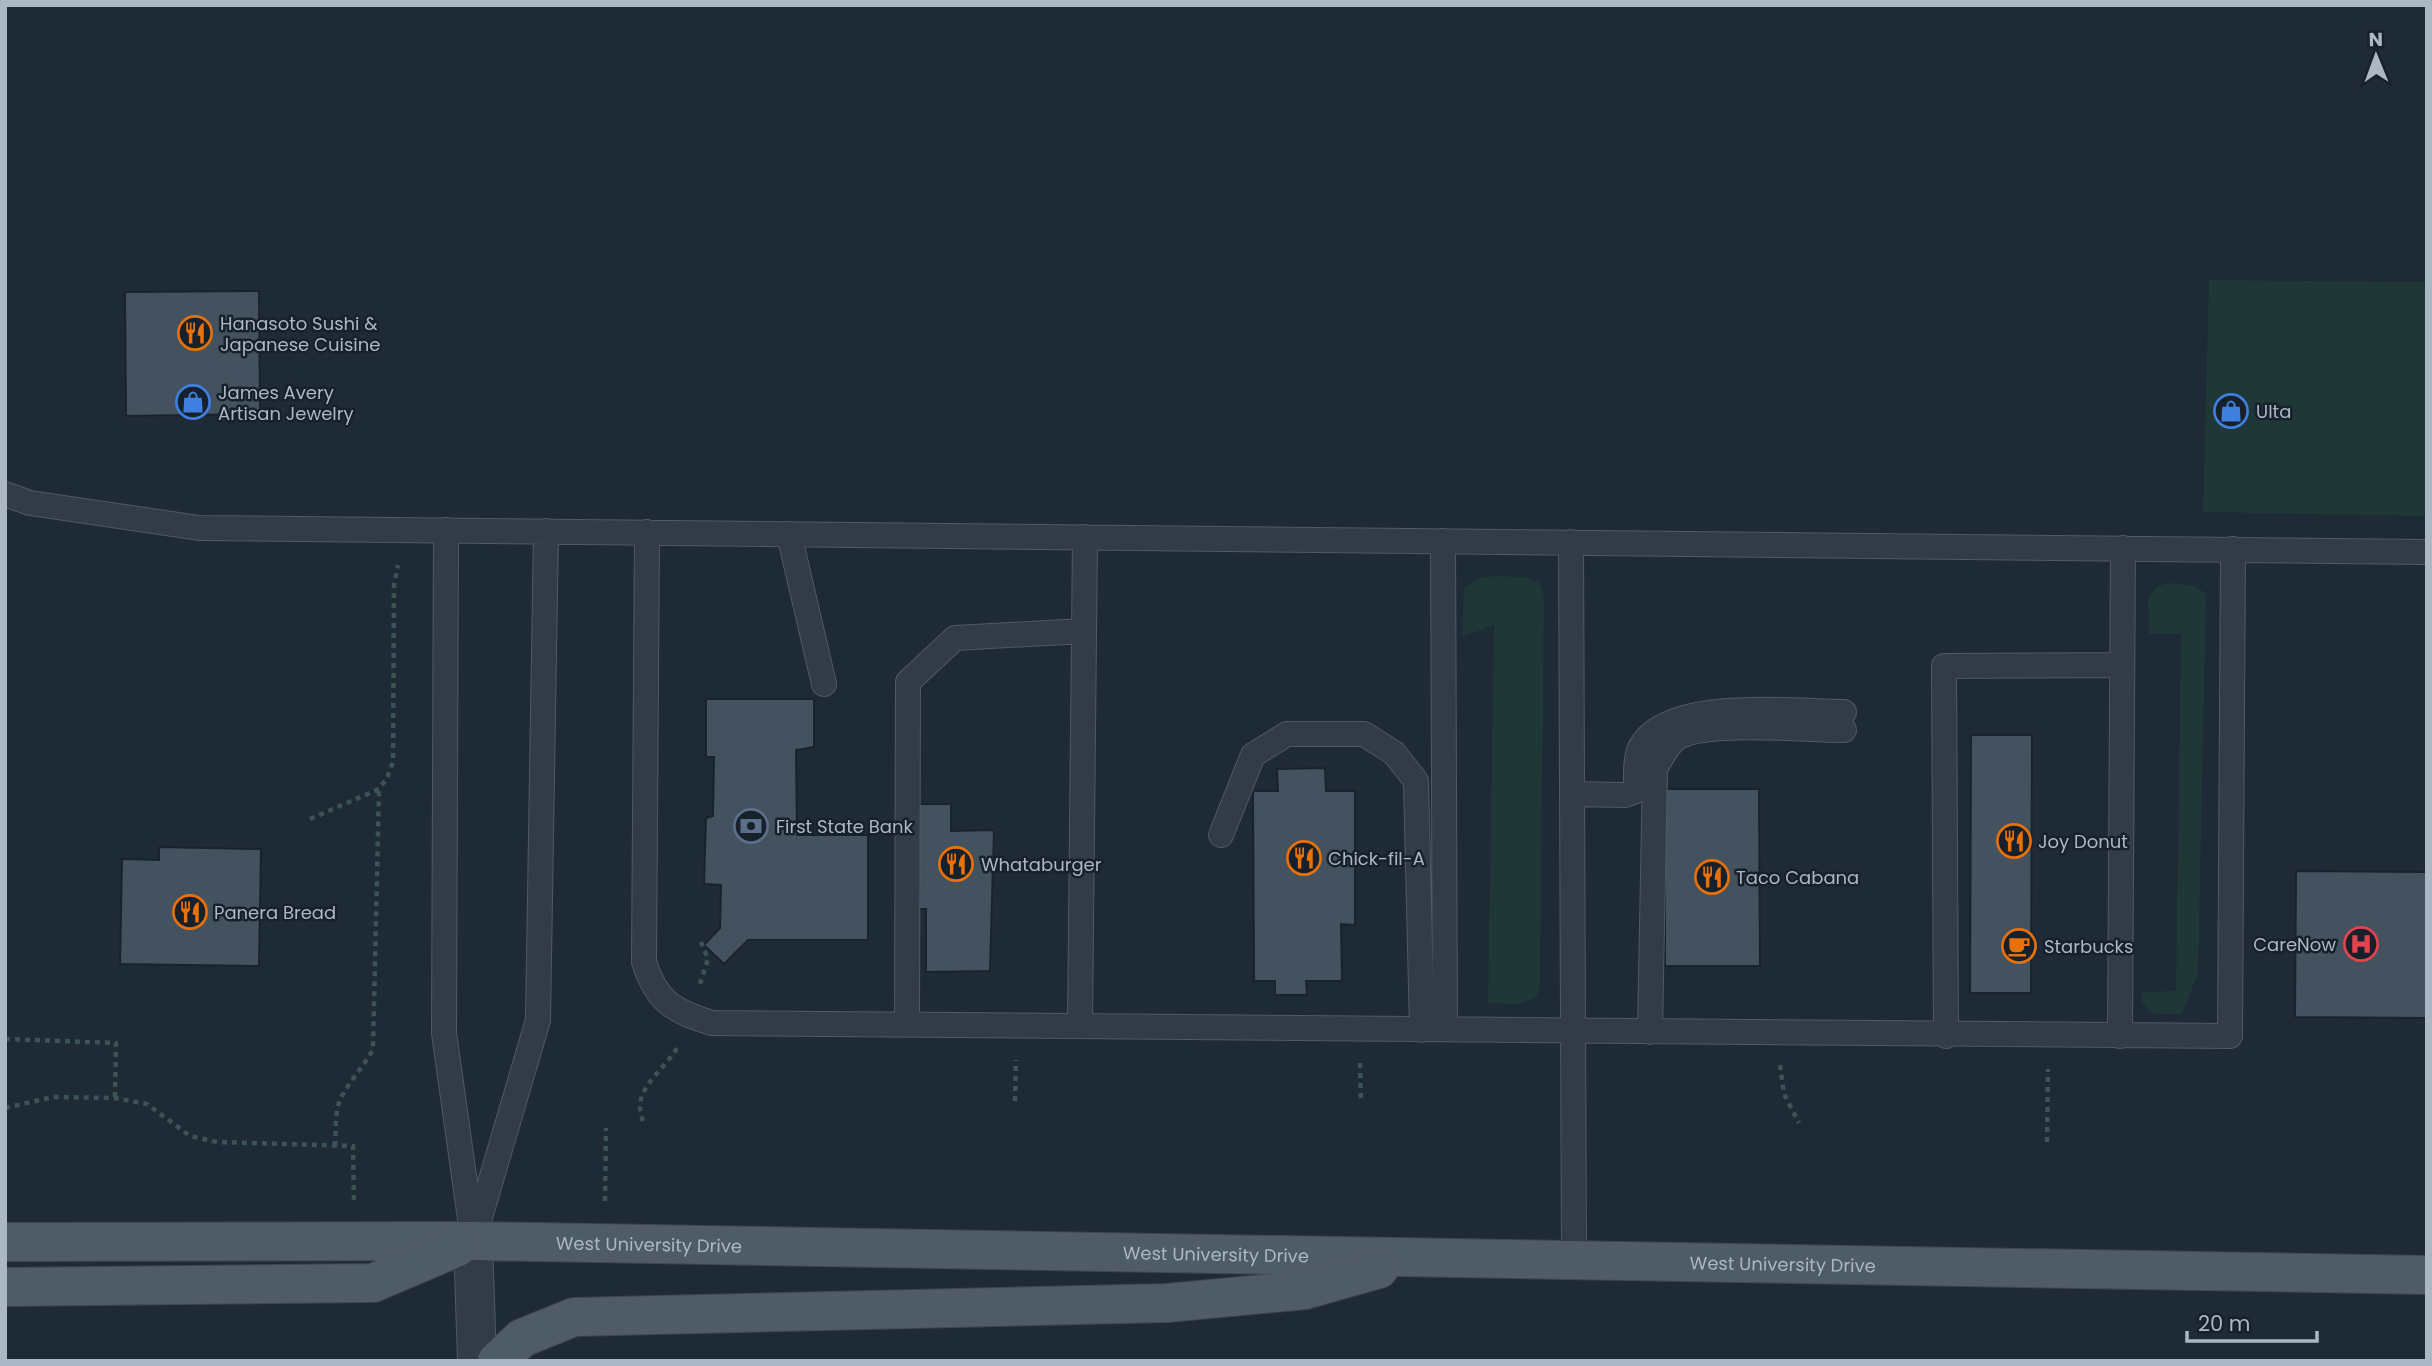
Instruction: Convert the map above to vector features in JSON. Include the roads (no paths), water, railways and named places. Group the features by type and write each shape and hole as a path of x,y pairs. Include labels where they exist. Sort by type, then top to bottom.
{"main road":[{"name":"West University Drive","path":"5,1242 473,1241 2427,1275"},
{"path":"5,1287 373,1283 473,1241"},
{"path":"497,1361 522,1338 574,1317 1167,1303 1305,1290 1418,1258"}],"street":[{"path":"473,1241 477,1361"}],"lane":[{"path":"5,494 30,503 199,528 2427,552"},
{"path":"446,530 444,1033 473,1241"},
{"path":"473,1241 538,1020 546,531"},
{"path":"647,532 642,941 652,985 666,1003 686,1015 712,1023 1947,1036 2230,1036 2233,549"},
{"path":"789,534 824,684"},
{"path":"1080,1025 1085,537"},
{"path":"1433,1029 1443,541"},
{"path":"1571,542 1574,1260"},
{"path":"2120,1036 2123,548"},
{"path":"906,1023 908,682 955,638 1084,631"},
{"path":"1947,1036 1944,666 2122,665"},
{"path":"1572,794 1625,795 1636,791 1640,748 1661,726 1687,715 1718,711 1844,721 1713,728 1677,737 1666,750 1655,769 1650,1032"},
{"path":"1221,835 1253,755 1287,734 1364,734 1394,753 1416,781 1433,1029"}],"place":[{"name":"Hanasoto Sushi & Japanese Cuisine","path":"195,333"},
{"name":"James Avery Artisan Jewelry","path":"193,402"},
{"name":"Ulta","path":"2231,411"},
{"name":"First State Bank","path":"751,826"},
{"name":"Joy Donut","path":"2014,841"},
{"name":"Chick-fil-A","path":"1304,858"},
{"name":"Whataburger","path":"956,864"},
{"name":"Taco Cabana","path":"1712,877"},
{"name":"Panera Bread","path":"190,912"},
{"name":"CareNow","path":"2361,944"},
{"name":"Starbucks","path":"2019,946"}]}
